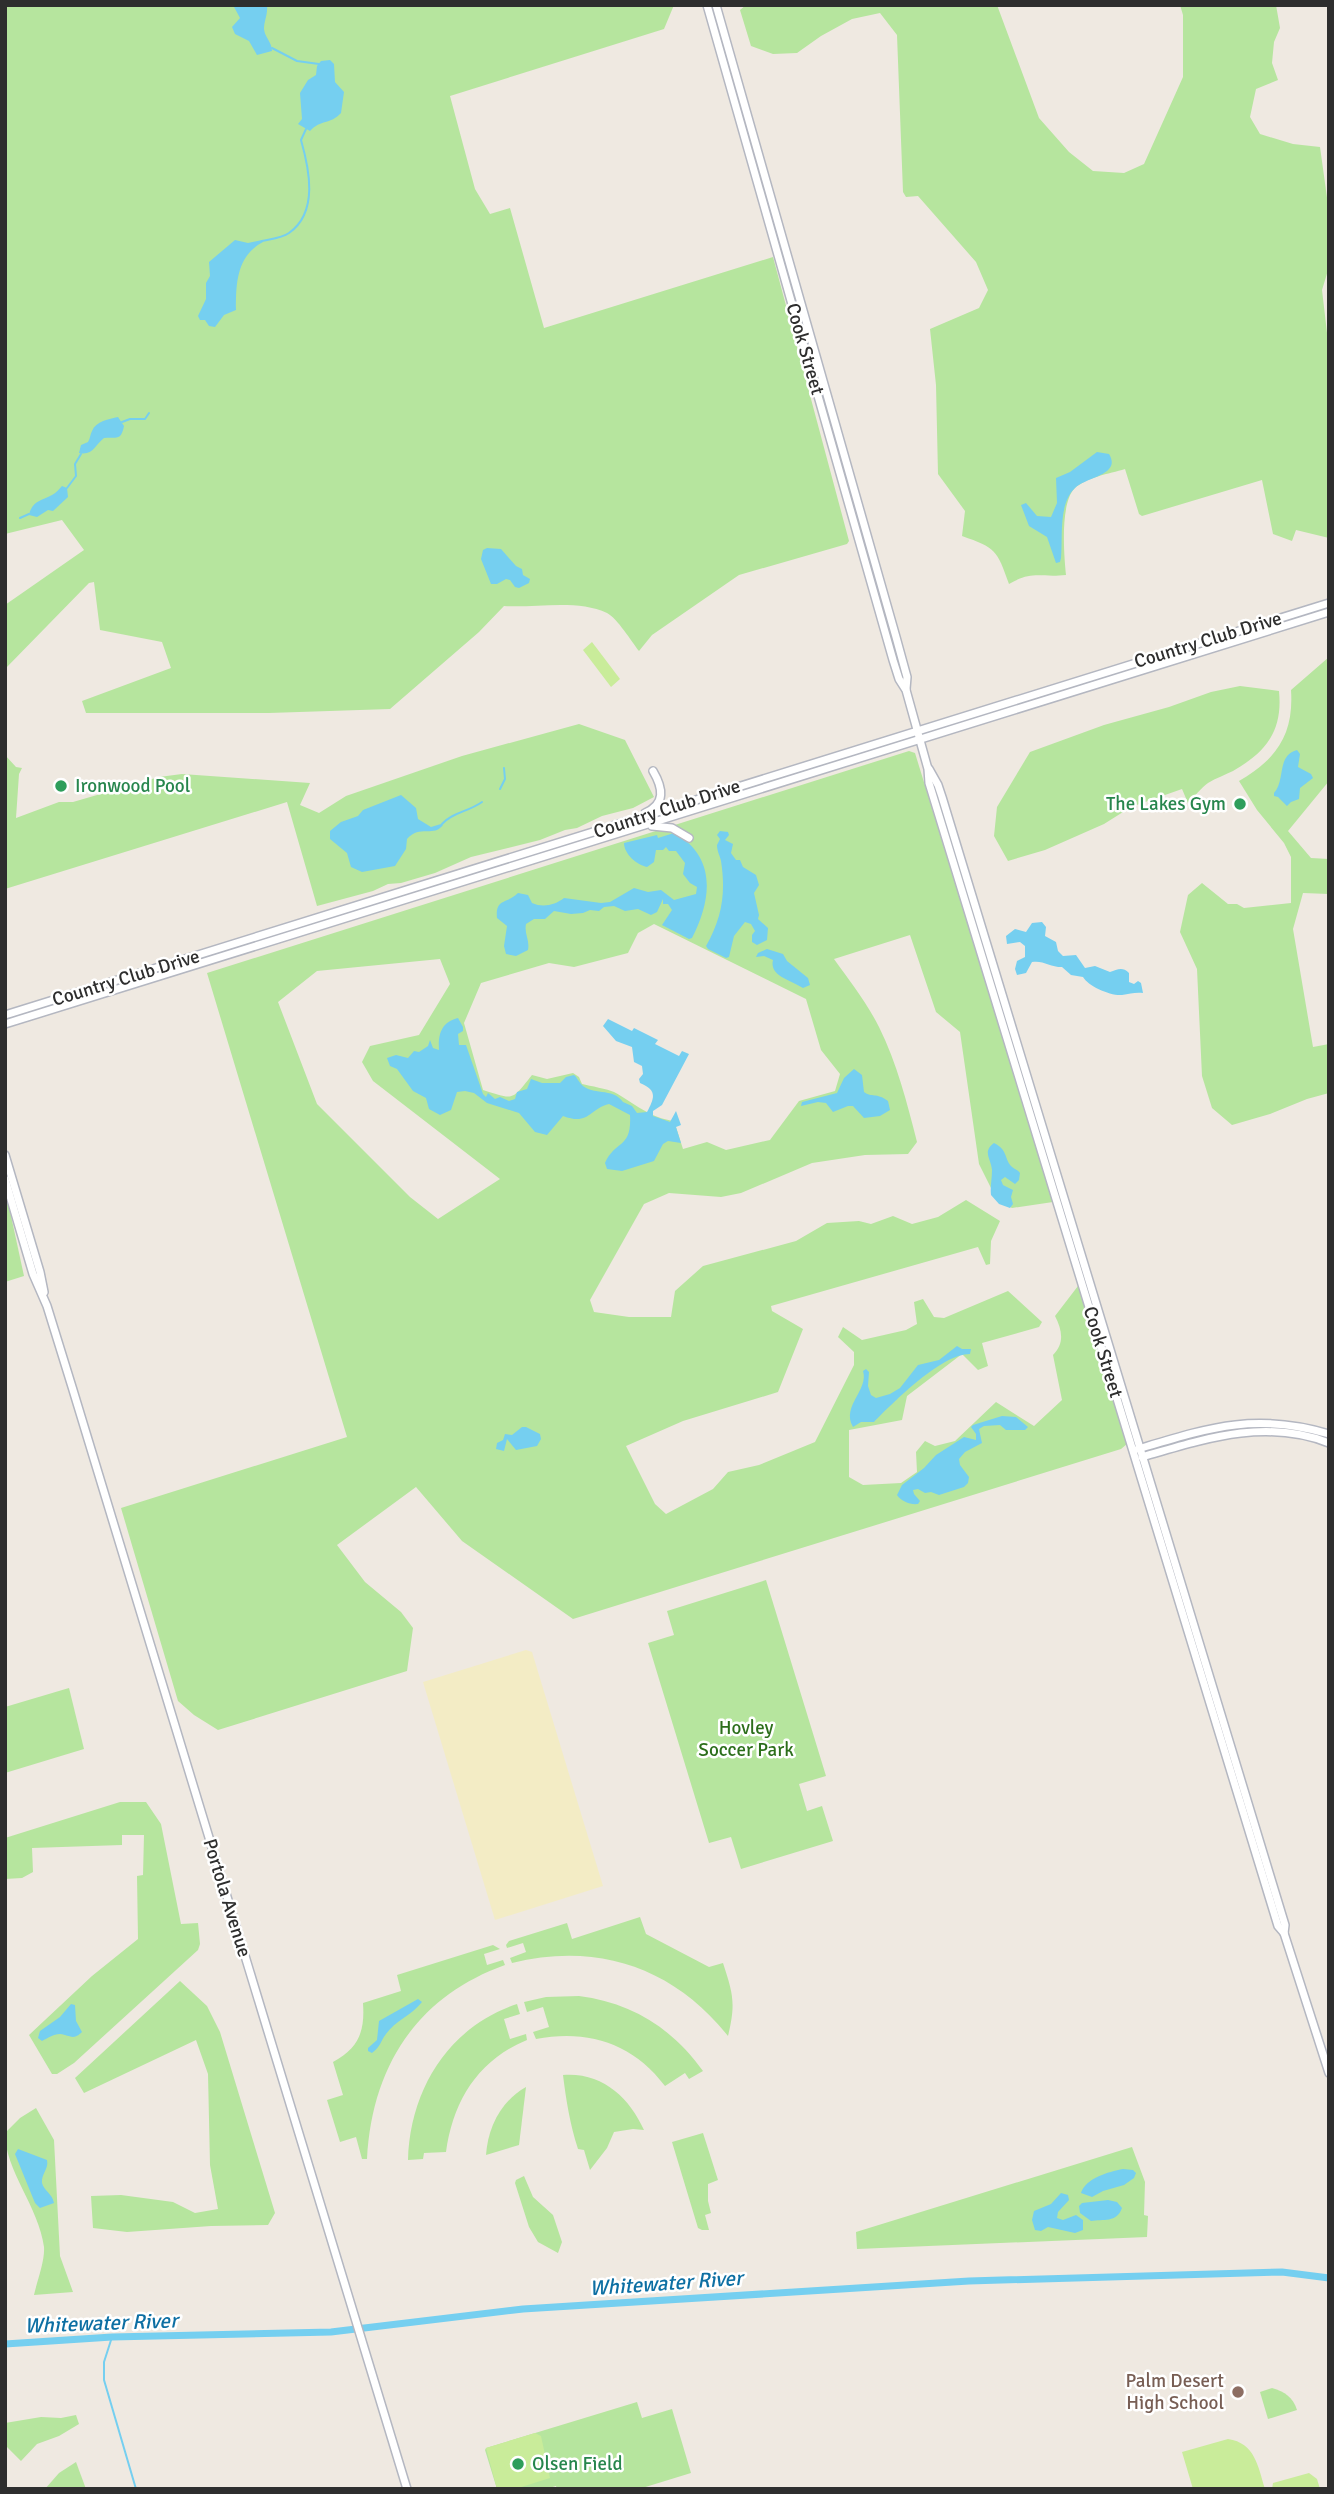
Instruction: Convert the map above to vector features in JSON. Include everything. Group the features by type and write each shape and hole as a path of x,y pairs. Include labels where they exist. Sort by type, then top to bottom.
{"main road":[{"name":"Cook Street","path":"707,5 898,679 906,690"},
{"name":"Cook Street","path":"716,5 907,677 906,690 928,769 929,783 1057,1207 1184,1591 1285,1925 1284,1933"},
{"name":"Country Club Drive","path":"5,1015 256,942 283,938 617,834 1030,696 1329,603"},
{"path":"878,607 883,609 886,620 892,624"},
{"name":"Country Club Drive","path":"5,1024 256,942 314,919 619,824 918,735 990,718 1329,612"},
{"path":"990,718 994,712 1030,696"},
{"name":"Cook Street","path":"928,769 938,785 944,804 1114,1359 1169,1570 1224,1755 1278,1926 1284,1933 1329,2073"},
{"path":"619,824 650,811 660,800 662,788 653,771"},
{"path":"617,834 659,826 676,830 689,838"},
{"path":"283,938 310,926 314,919"},
{"name":"Portola Avenue","path":"5,1155 40,1272 47,1306 407,2489"},
{"path":"5,1173 19,1203"},
{"name":"Portola Avenue","path":"5,1179 33,1274 47,1306"},
{"path":"1057,1207 1061,1206 1076,1237"},
{"path":"1088,1304 1107,1353 1114,1359"},
{"path":"1139,1453 1200,1430 1251,1423 1292,1425 1329,1434"},
{"path":"1139,1453 1242,1431 1291,1433 1329,1443"},
{"path":"1169,1570 1184,1591"},
{"path":"1224,1755 1239,1771"}],"green space":[{"path":"5,5 674,5 664,29 450,96 475,189 490,214 510,208 544,328 773,257 849,541 847,544 739,575 652,635 639,651 615,620 596,609 570,605 504,606 479,632 390,709 269,713 86,713 82,701 171,668 162,642 100,630 94,582 89,583 5,669 5,605 84,550 62,520 5,534"},
{"path":"746,5 997,5 1039,118 1069,152 1093,171 1124,173 1144,164 1183,77 1183,15 1180,5 1276,5 1280,28 1274,42 1272,63 1278,80 1256,89 1250,117 1260,134 1293,144 1320,147 1329,212 1329,267 1322,290 1329,350 1329,538 1296,530 1292,541 1273,534 1262,480 1142,516 1139,514 1125,469 1085,482 1074,489 1070,496 1064,530 1066,575 1031,576 1009,584 994,552 989,547 962,536 965,511 938,474 936,385 930,329 979,308 988,290 976,262 918,196 906,197 903,192 897,35 880,13 852,19 797,53 773,54 751,46 740,10"},
{"path":"592,642 620,679 611,687 583,650"},
{"path":"1329,657 1329,781 1288,831 1311,858 1329,859 1329,894 1303,893 1293,929 1313,1047 1329,1044 1329,1093 1232,1125 1212,1108 1202,1076 1197,969 1180,932 1188,895 1202,883 1228,904 1237,904 1244,908 1291,903 1291,857 1284,843 1257,810 1239,781 1264,764 1273,754 1286,732 1291,690"},
{"path":"1240,686 1279,691 1280,705 1270,739 1245,764 1208,783 1188,803 1182,789 1131,807 1104,824 1045,850 1008,861 994,836 997,807 1030,752 1104,725 1211,692"},
{"path":"579,724 625,740 654,797 633,808 602,816 577,828 540,840 471,857 435,873 317,906 287,802 5,889 5,755 16,767 22,768 19,774 16,818 59,802 73,802 159,777 182,774 310,783 300,805 319,813 346,796 462,756"},
{"path":"909,751 915,753 1053,1202 1012,1208 997,1200 979,1164 960,1032 936,1012 910,935 834,959 879,1027 901,1083 917,1142 908,1154 865,1155 812,1163 741,1193 721,1197 669,1193 644,1204 590,1300 594,1312 629,1317 671,1317 675,1291 703,1266 796,1241 827,1223 859,1221 871,1224 893,1216 912,1224 938,1217 966,1200 1000,1221 991,1241 990,1264 986,1265 978,1247 771,1306 772,1311 803,1329 778,1392 683,1421 626,1446 655,1504 666,1514 713,1489 728,1472 759,1465 815,1442 854,1365 854,1352 838,1337 843,1327 862,1340 906,1330 917,1324 914,1302 923,1299 934,1317 944,1318 1008,1291 1042,1322 1039,1327 982,1343 988,1366 978,1370 962,1354 907,1396 902,1420 849,1430 849,1477 863,1485 901,1483 917,1472 916,1452 925,1441 935,1446 955,1441 996,1402 1034,1426 1062,1400 1053,1355 1061,1336 1055,1316 1078,1286 1127,1444 1121,1449 573,1619 462,1541 416,1487 337,1545 365,1582 401,1612 413,1628 407,1671 218,1730 178,1701 121,1508 347,1437 207,973","holes":["654,924 806,999 821,1050 840,1074 835,1091 799,1101 770,1140 726,1150 707,1142 683,1149 674,1121 650,1113 611,1091 582,1084 579,1077 573,1073 547,1079 532,1075 516,1094 507,1097 483,1090 464,1023 481,983 549,963 574,967 628,953 638,933","440,959 450,984 419,1035 370,1046 362,1062 373,1081 500,1179 438,1219 410,1197 317,1104 278,1002 317,971"]},
{"path":"5,1188 24,1276 5,1282"},
{"name":"Hovley Soccer Park","path":"766,1580 826,1776 799,1784 807,1811 822,1806 833,1841 741,1869 731,1837 709,1843 648,1643 674,1635 667,1611"},
{"path":"69,1688 84,1749 5,1773 5,1707"},
{"path":"120,1802 146,1802 161,1824 181,1924 198,1923 200,1944 198,1950 74,2063 57,2074 52,2074 29,2035 92,1976 138,1939 137,1876 143,1875 144,1835 122,1835 122,1845 32,1848 33,1872 22,1878 5,1879 5,1838"},
{"path":"640,1917 646,1934 709,1967 723,1963 732,1999 728,2036 706,2012 658,1977 603,1959 574,1956 543,1957 512,1963 510,1958 526,1952 523,1943 507,1948 506,1945 509,1941 567,1923 572,1939"},
{"path":"493,1945 500,1949 484,1954 487,1965 503,1960 505,1965 474,1979 447,1996 424,2016 389,2066 378,2094 367,2159 362,2159 356,2137 340,2142 327,2100 343,2095 333,2062 349,2051 358,2038 363,2022 363,2003 401,1991 397,1975"},
{"path":"180,1981 207,2006 220,2032 275,2213 268,2225 127,2232 93,2228 91,2196 121,2195 173,2202 195,2213 218,2209 210,2165 208,2074 196,2040 84,2093 75,2078"},
{"path":"579,1996 616,2005 649,2020 678,2042 703,2071 689,2079 685,2073 665,2086 639,2059 608,2043 573,2036 536,2039 533,2032 549,2027 543,2007 527,2012 524,2002 546,1997"},
{"path":"517,2004 520,2014 504,2019 510,2039 526,2034 527,2040 495,2059 471,2084 455,2116 446,2152 424,2153 423,2159 408,2160 416,2109 437,2064 471,2028 493,2014"},
{"path":"563,2075 577,2075 602,2082 631,2107 644,2130 614,2132 607,2148 590,2170 584,2150 578,2149 575,2140"},
{"path":"526,2087 519,2145 486,2155 497,2116 509,2100"},
{"path":"36,2108 54,2140 60,2256 73,2292 34,2295 44,2247 36,2218 10,2161 5,2133 20,2118"},
{"path":"703,2133 718,2180 708,2184 711,2213 705,2215 709,2230 698,2228 672,2142"},
{"path":"1132,2147 1145,2182 1144,2215 1148,2216 1147,2237 857,2249 856,2232"},
{"path":"524,2176 533,2197 553,2215 562,2242 558,2253 538,2242 529,2227 515,2183"},
{"path":"1272,2388 1288,2396 1297,2410 1268,2419 1260,2392"},
{"path":"637,2402 642,2418 672,2409 691,2473 639,2489 557,2489 556,2486 546,2489 497,2489 486,2448"},
{"path":"76,2415 79,2424 59,2436 37,2444 21,2461 5,2448 5,2423"},
{"name":"Olsen Field","path":"535,2433 541,2436 550,2478 515,2489 497,2489 486,2448"},
{"path":"1228,2439 1237,2441 1250,2451 1265,2489 1193,2489 1182,2452"},
{"path":"76,2462 86,2489 45,2489 59,2473"},
{"path":"1309,2473 1317,2479 1320,2489 1272,2489 1273,2483"}],"sand":[{"path":"526,1650 532,1652 603,1886 495,1920 423,1682"}],"water":[{"path":"233,5 267,5 264,29 272,51 257,55 249,41 235,34 232,27 240,18"},
{"path":"330,60 334,64 335,82 344,92 341,113 310,131 298,124 302,119 300,93 308,80 316,75 321,61"},
{"path":"235,240 263,242 247,255 239,272 236,310 224,315 215,327 209,326 198,316 206,299 206,283 210,276 209,262"},
{"path":"118,417 124,426 120,436 104,438 91,451 79,453 81,445 88,442 96,425"},
{"path":"1097,452 1109,454 1111,467 1101,475 1080,484 1070,495 1062,521 1061,558 1060,562 1056,563 1047,537 1029,526 1021,505 1026,503 1037,516 1051,517 1057,503 1056,478 1070,472"},
{"path":"62,486 67,488 68,497 53,511 48,510 37,517 29,515 35,504"},
{"path":"501,549 522,569 523,575 530,579 529,583 519,588 506,579 491,584 481,559 483,550"},
{"path":"1297,750 1300,754 1298,767 1313,778 1300,788 1299,799 1287,806 1274,796 1274,793 1280,782 1286,757"},
{"path":"401,795 416,808 418,819 431,827 443,825 435,831 417,832 407,839 406,849 395,866 362,872 351,867 347,853 330,839 330,831 341,822 358,816 363,810"},
{"path":"720,831 728,832 725,840 733,844 731,853 736,860 740,860 743,867 756,875 759,885 754,893 758,919 768,928 767,940 757,945 752,942 755,931 751,924 745,922 734,936 729,957 726,958 706,946 716,925 723,895 721,861 717,849 720,839 717,835"},
{"path":"674,833 698,854 707,881 703,909 692,938 689,939 662,925 672,910 668,904 663,904 663,899 657,912 651,915 638,909 625,911 614,906 604,907 599,911 571,914 554,911 545,919 534,919 526,924 528,950 516,956 506,954 504,946 507,926 497,918 497,912 500,904 518,893 528,895 536,905 553,904 564,898 610,902 634,888 648,892 661,890 674,900 696,894 697,887 683,874 685,863 676,851 669,851 666,847 656,850 654,862 647,867 639,864 626,851 624,843"},
{"path":"1042,922 1046,927 1045,936 1056,942 1058,951 1063,956 1076,955 1085,968 1095,966 1110,972 1124,970 1129,973 1129,982 1141,983 1143,993 1112,994 1094,987 1083,977 1071,975 1062,967 1040,962 1032,962 1026,973 1017,975 1017,961 1025,957 1025,946 1020,942 1007,944 1006,936 1015,929 1026,932 1032,923"},
{"path":"767,949 783,954 787,961 808,978 810,985 803,988 787,980 774,970 773,960 764,956 756,957"},
{"path":"458,1018 463,1027 463,1031 458,1034 459,1045 466,1045 483,1094 486,1097 488,1093 495,1099 515,1099 517,1092 527,1089 531,1079 542,1083 560,1083 566,1077 574,1075 585,1088 619,1097 637,1113 647,1112 653,1094 640,1083 642,1066 634,1062 632,1047 616,1041 603,1026 608,1019 658,1040 655,1044 679,1056 682,1051 689,1054 662,1105 653,1111 653,1116 670,1122 676,1111 681,1125 676,1127 681,1143 668,1141 663,1144 654,1161 622,1171 607,1169 605,1163 626,1139 630,1126 630,1115 609,1104 584,1118 572,1119 563,1116 547,1135 535,1132 519,1113 487,1103 474,1093 465,1091 457,1092 451,1110 440,1115 429,1109 426,1098 413,1091 397,1069 390,1066 387,1058 396,1055 408,1058 414,1051 419,1052 428,1046 430,1040 433,1048 439,1050 439,1039 444,1026"},
{"path":"854,1069 862,1075 864,1092 888,1101 890,1110 880,1116 864,1118 853,1106 833,1112 826,1103 801,1106 802,1102 837,1093 844,1078"},
{"path":"994,1143 1004,1151 1011,1166 1020,1173 1015,1184 1005,1177 1001,1180 1003,1185 1013,1190 1013,1204 1010,1208 999,1204 991,1195 992,1170 988,1149"},
{"path":"957,1346 971,1349 970,1354 958,1356 932,1370 874,1422 861,1422 853,1427 850,1412 862,1385 863,1371 866,1369 869,1372 868,1386 871,1395 876,1398 900,1388 918,1365 939,1360"},
{"path":"1002,1416 1016,1417 1028,1427 1025,1430 1006,1430 1000,1425 979,1429 982,1443 965,1452 959,1459 969,1477 964,1487 939,1495 913,1490 920,1501 918,1504 906,1502 897,1495 902,1485 936,1455 964,1437 976,1440 976,1434 971,1427 973,1425"},
{"path":"522,1427 540,1434 541,1439 537,1446 516,1450 507,1439 504,1451 496,1449 497,1443 503,1440 505,1434 512,1435"},
{"path":"418,1999 422,2002 418,2007 390,2029 375,2051 368,2051 377,2040 379,2021"},
{"path":"71,2004 75,2005 76,2021 82,2032 74,2037 60,2034 42,2041 38,2038 40,2031 60,2017"},
{"path":"18,2149 47,2160 42,2183 54,2203 40,2208 35,2203 15,2154"},
{"path":"1123,2169 1136,2173 1134,2178 1124,2185 1092,2197 1081,2193 1093,2180"},
{"path":"1061,2193 1068,2195 1069,2200 1058,2212 1057,2218 1063,2220 1076,2215 1083,2220 1083,2230 1075,2233 1048,2227 1041,2231 1035,2230 1032,2220 1034,2211 1051,2204"},
{"path":"1108,2200 1117,2202 1122,2208 1113,2218 1091,2221 1080,2213 1079,2206 1082,2203"}],"waterway":[{"path":"272,48 297,61 319,64"},
{"path":"262,241 289,233 305,214 309,176 301,140 306,129"},
{"path":"122,422 145,419 149,413"},
{"path":"67,488 76,476 75,464 81,454"},
{"path":"20,518 29,514"},
{"path":"500,789 505,779 504,768"},
{"path":"442,824 482,802"},
{"name":"Whitewater River","path":"5,2344 112,2337 331,2332 523,2309 969,2281 1282,2272 1329,2278"},
{"path":"112,2337 104,2362 104,2380 136,2489"}],"place":[{"name":"Ironwood Pool","path":"61,786"},
{"name":"The Lakes Gym","path":"1240,804"},
{"name":"Palm Desert High School","path":"1238,2392"},
{"name":"Olsen Field","path":"518,2464"}]}
